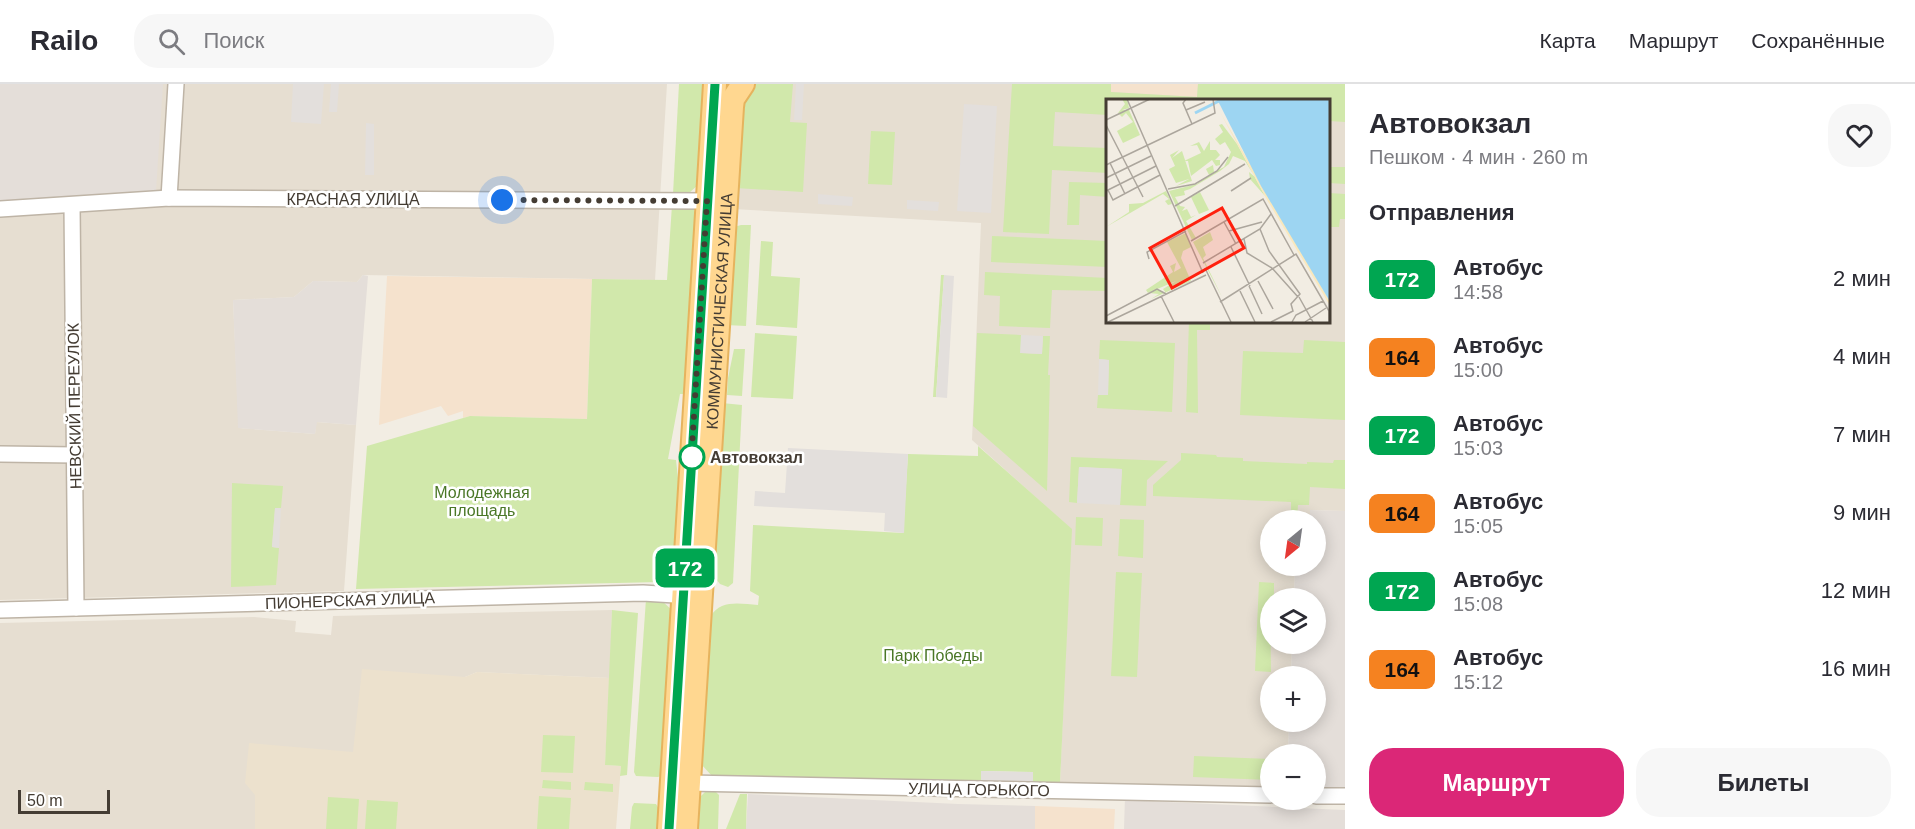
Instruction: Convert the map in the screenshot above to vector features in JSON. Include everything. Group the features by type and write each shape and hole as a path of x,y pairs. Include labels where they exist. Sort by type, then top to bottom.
{"main road":[{"name":"КОММУНИСТИЧЕСКАЯ УЛИЦА","path":"686,829 707,201 715,84"},
{"name":"КОММУНИСТИЧЕСКАЯ УЛИЦА","path":"669,829 692,596 732,107 737,91 743,84"}],"street":[{"path":"169,198 176,84"},
{"name":"КРАСНАЯ УЛИЦА","path":"0,209 169,198 707,201"},
{"name":"НЕВСКИЙ ПЕРЕУЛОК","path":"72,205 76,608"},
{"path":"0,454 75,455"},
{"name":"ПИОНЕРСКАЯ УЛИЦА","path":"0,610 643,593 692,596"},
{"name":"УЛИЦА ГОРЬКОГО","path":"688,783 1260,795"},
{"path":"1326,796 1345,796"}],"shaded area":[{"path":"0,84 667,84 655,280 363,275 357,282 313,281 294,297 233,300 239,428 315,434 316,422 356,425 344,591 0,600"},
{"path":"0,84 163,84 156,191 0,201"},
{"path":"293,84 324,84 321,124 291,122"},
{"path":"331,84 339,84 337,112 329,112"},
{"path":"755,84 1111,84 1111,92 1198,84 1345,84 1345,511 1260,510 1260,576 1295,576 1294,588 1260,588 1260,654 1292,654 1291,666 1260,666 1260,732 1289,732 1288,744 1260,744 1260,787 1060,783 1071,529 972,440 981,223 733,209 742,100"},
{"path":"796,84 804,84 802,120 794,120"},
{"path":"1111,84 1198,84 1197,97 1111,92"},
{"path":"964,104 997,106 991,213 957,211"},
{"path":"366,123 374,124 374,175 365,175"},
{"path":"818,194 853,197 852,206 818,204"},
{"path":"907,200 939,202 938,211 907,209"},
{"path":"363,275 368,276 356,425 317,422 315,434 238,428 233,300 294,297 313,281 357,282"},
{"path":"944,275 954,276 947,398 936,397"},
{"path":"387,276 592,279 587,419 470,416 463,418 463,411 448,416 441,406 379,425"},
{"path":"1021,335 1043,336 1042,354 1020,353"},
{"path":"1099,359 1109,360 1108,395 1098,395"},
{"path":"788,448 908,454 904,533 884,531 885,513 754,506 755,491 785,493"},
{"path":"1079,467 1122,469 1120,505 1077,503"},
{"path":"275,508 281,508 279,548 272,547"},
{"path":"1326,510 1345,511 1345,789 1326,788 1326,744 1288,744 1289,732 1326,732 1326,666 1291,666 1292,654 1326,654 1326,588 1294,588 1295,576 1326,576"},
{"path":"612,610 610,678 477,672 465,677 353,752 255,795 255,829 0,829 0,623 254,617 296,621 295,632 331,635 333,616"},
{"path":"362,669 465,677 477,672 610,678 605,765 621,766 616,829 255,829 255,795 245,783 249,743 353,752"},
{"path":"981,771 1033,772 1033,782 981,781"},
{"path":"748,794 1035,806 1035,829 746,829"},
{"path":"1125,796 1143,797 1144,801 1260,806 1260,810 1345,810 1345,829 1124,829"},
{"path":"1035,806 1115,809 1114,829 1035,829"}],"green space":[{"path":"679,84 705,84 698,185 689,193 673,194"},
{"path":"755,84 793,84 790,122 807,123 803,192 735,188 742,100"},
{"path":"1012,84 1111,84 1111,92 1197,97 1198,84 1345,84 1345,122 1330,121 1330,99 1106,99 1106,115 1055,112 1053,146 1106,148 1106,173 1052,170 1049,234 1003,232"},
{"path":"871,131 895,132 892,185 868,184"},
{"path":"1330,167 1345,167 1345,184 1330,183"},
{"path":"1069,182 1106,183 1106,197 1080,195 1079,225 1067,225"},
{"path":"1330,193 1345,194 1345,219 1340,219 1339,227 1330,227"},
{"name":"Молодежная площадь","path":"672,205 693,208 696,215 685,394 680,394 668,459 676,460 679,487 674,571 668,579 659,582 356,589 367,446 470,416 587,419 592,279 667,280"},
{"path":"751,225 746,326 726,325 734,227"},
{"path":"992,236 1106,241 1106,267 991,262"},
{"path":"761,241 773,242 771,276 800,278 797,328 756,325"},
{"path":"985,272 1106,278 1106,291 1052,290 1050,328 999,326 1000,296 984,295"},
{"path":"941,275 944,275 936,397 933,397"},
{"path":"1189,322 1210,322 1210,330 1197,330 1198,413 1186,412"},
{"path":"755,333 797,336 793,399 751,397"},
{"path":"977,333 1021,335 1021,353 1042,354 1043,336 1050,336 1047,491 973,426"},
{"path":"1100,340 1175,343 1172,412 1097,408 1098,395 1108,395 1109,360 1099,359"},
{"path":"1304,340 1345,342 1345,420 1240,415 1243,351 1303,353"},
{"path":"734,349 745,349 742,396 727,395"},
{"path":"722,403 742,405 733,583 728,587 720,584 711,573"},
{"name":"Парк Победы","path":"978,446 1072,529 1060,783 1033,782 1033,772 981,771 981,781 712,776 701,764 710,617 714,611 725,605 758,605 759,596 750,591 753,525 903,533 908,454 978,456"},
{"path":"1181,453 1243,458 1243,461 1307,464 1307,462 1333,463 1334,460 1345,460 1345,489 1310,487 1309,505 1298,505 1298,510 1291,510 1291,502 1153,496 1153,485 1181,460"},
{"path":"1071,457 1168,461 1147,480 1146,506 1120,505 1122,469 1079,467 1077,503 1069,502"},
{"path":"232,483 283,486 281,508 275,508 272,547 279,548 276,585 231,587"},
{"path":"1076,517 1103,518 1102,546 1075,545"},
{"path":"1120,519 1144,520 1143,558 1118,556"},
{"path":"1116,572 1142,573 1137,677 1111,676"},
{"path":"1259,582 1274,583 1274,588 1260,588 1260,654 1271,654 1271,666 1260,666 1260,671 1255,671"},
{"path":"646,599 661,600 674,612 665,774 658,777 636,776 634,772"},
{"path":"612,610 638,613 627,775 620,776 621,766 605,765"},
{"path":"543,735 575,736 573,773 541,772"},
{"path":"1194,756 1260,759 1260,780 1193,777"},
{"path":"543,780 571,782 571,790 542,788"},
{"path":"585,782 613,784 613,792 584,790"},
{"path":"707,790 715,791 719,795 718,829 695,829 696,801"},
{"path":"740,794 747,794 746,829 726,829"},
{"path":"539,796 571,798 569,829 537,829"},
{"path":"328,797 359,799 357,829 326,829"},
{"path":"367,800 398,802 396,829 365,829"},
{"path":"634,803 656,804 659,809 657,829 630,829"}],"bus line":[{"name":"172","path":"669,829 715,84"}],"place":[{"name":"Автовокзал","path":"692,457"}],"route":[{"path":"502,200 707,201 691,464 692,457"}]}
